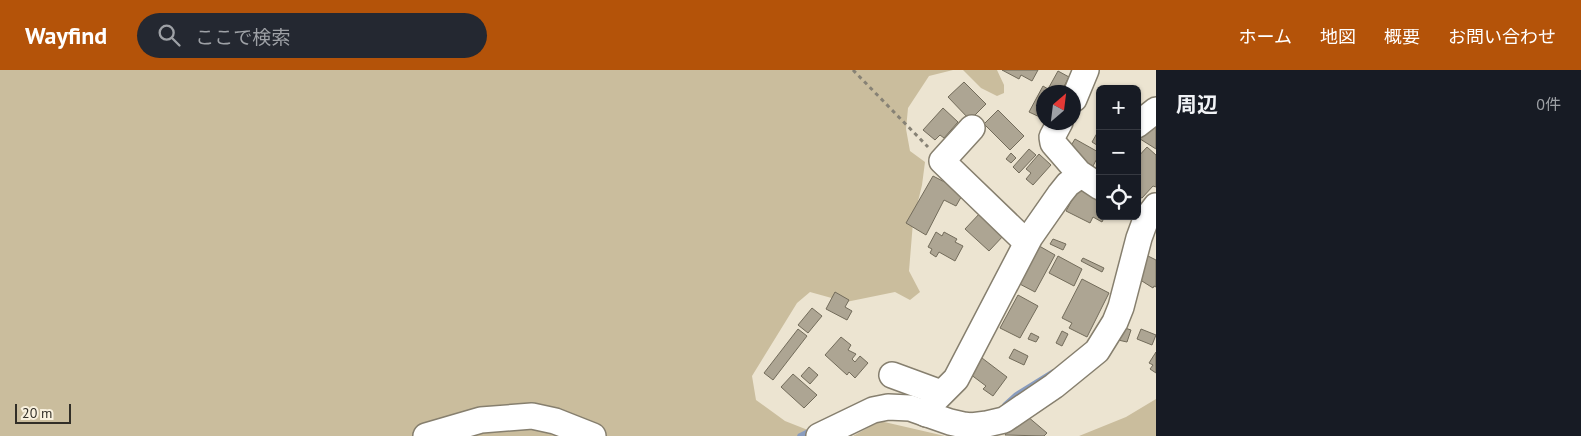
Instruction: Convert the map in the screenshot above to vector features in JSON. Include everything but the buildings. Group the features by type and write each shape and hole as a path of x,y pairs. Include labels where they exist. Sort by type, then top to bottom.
{"street":[{"path":"1080,85 1086,70"},
{"path":"1141,122 1156,110"},
{"path":"972,128 942,161 1026,242"},
{"path":"1056,130 1052,137 1053,143 1093,178"},
{"path":"819,436 888,406 910,408 932,405 956,380 1026,242 1060,194 1068,184 1093,178"},
{"path":"892,375 932,405 950,422 971,426 1004,420 1054,386 1091,358 1097,351 1118,314 1146,219 1147,208"},
{"path":"426,436 482,420 532,416 555,421 593,436"}],"path":[{"path":"853,70 942,161"}],"shaded area":[{"path":"0,70 953,70 929,76 908,108 906,129 910,151 925,162 922,185 913,222 909,271 920,292 910,300 895,292 846,302 810,292 797,303 752,376 756,400 785,421 823,436 0,436"},
{"path":"963,70 997,70 1004,85 1004,93 997,96 981,88"},
{"path":"1156,399 1156,436 1079,436 1126,417"},
{"path":"880,421 945,436 853,436"}],"waterway":[{"path":"1005,405 1016,395 1053,372"},
{"path":"800,436 814,429"}]}
